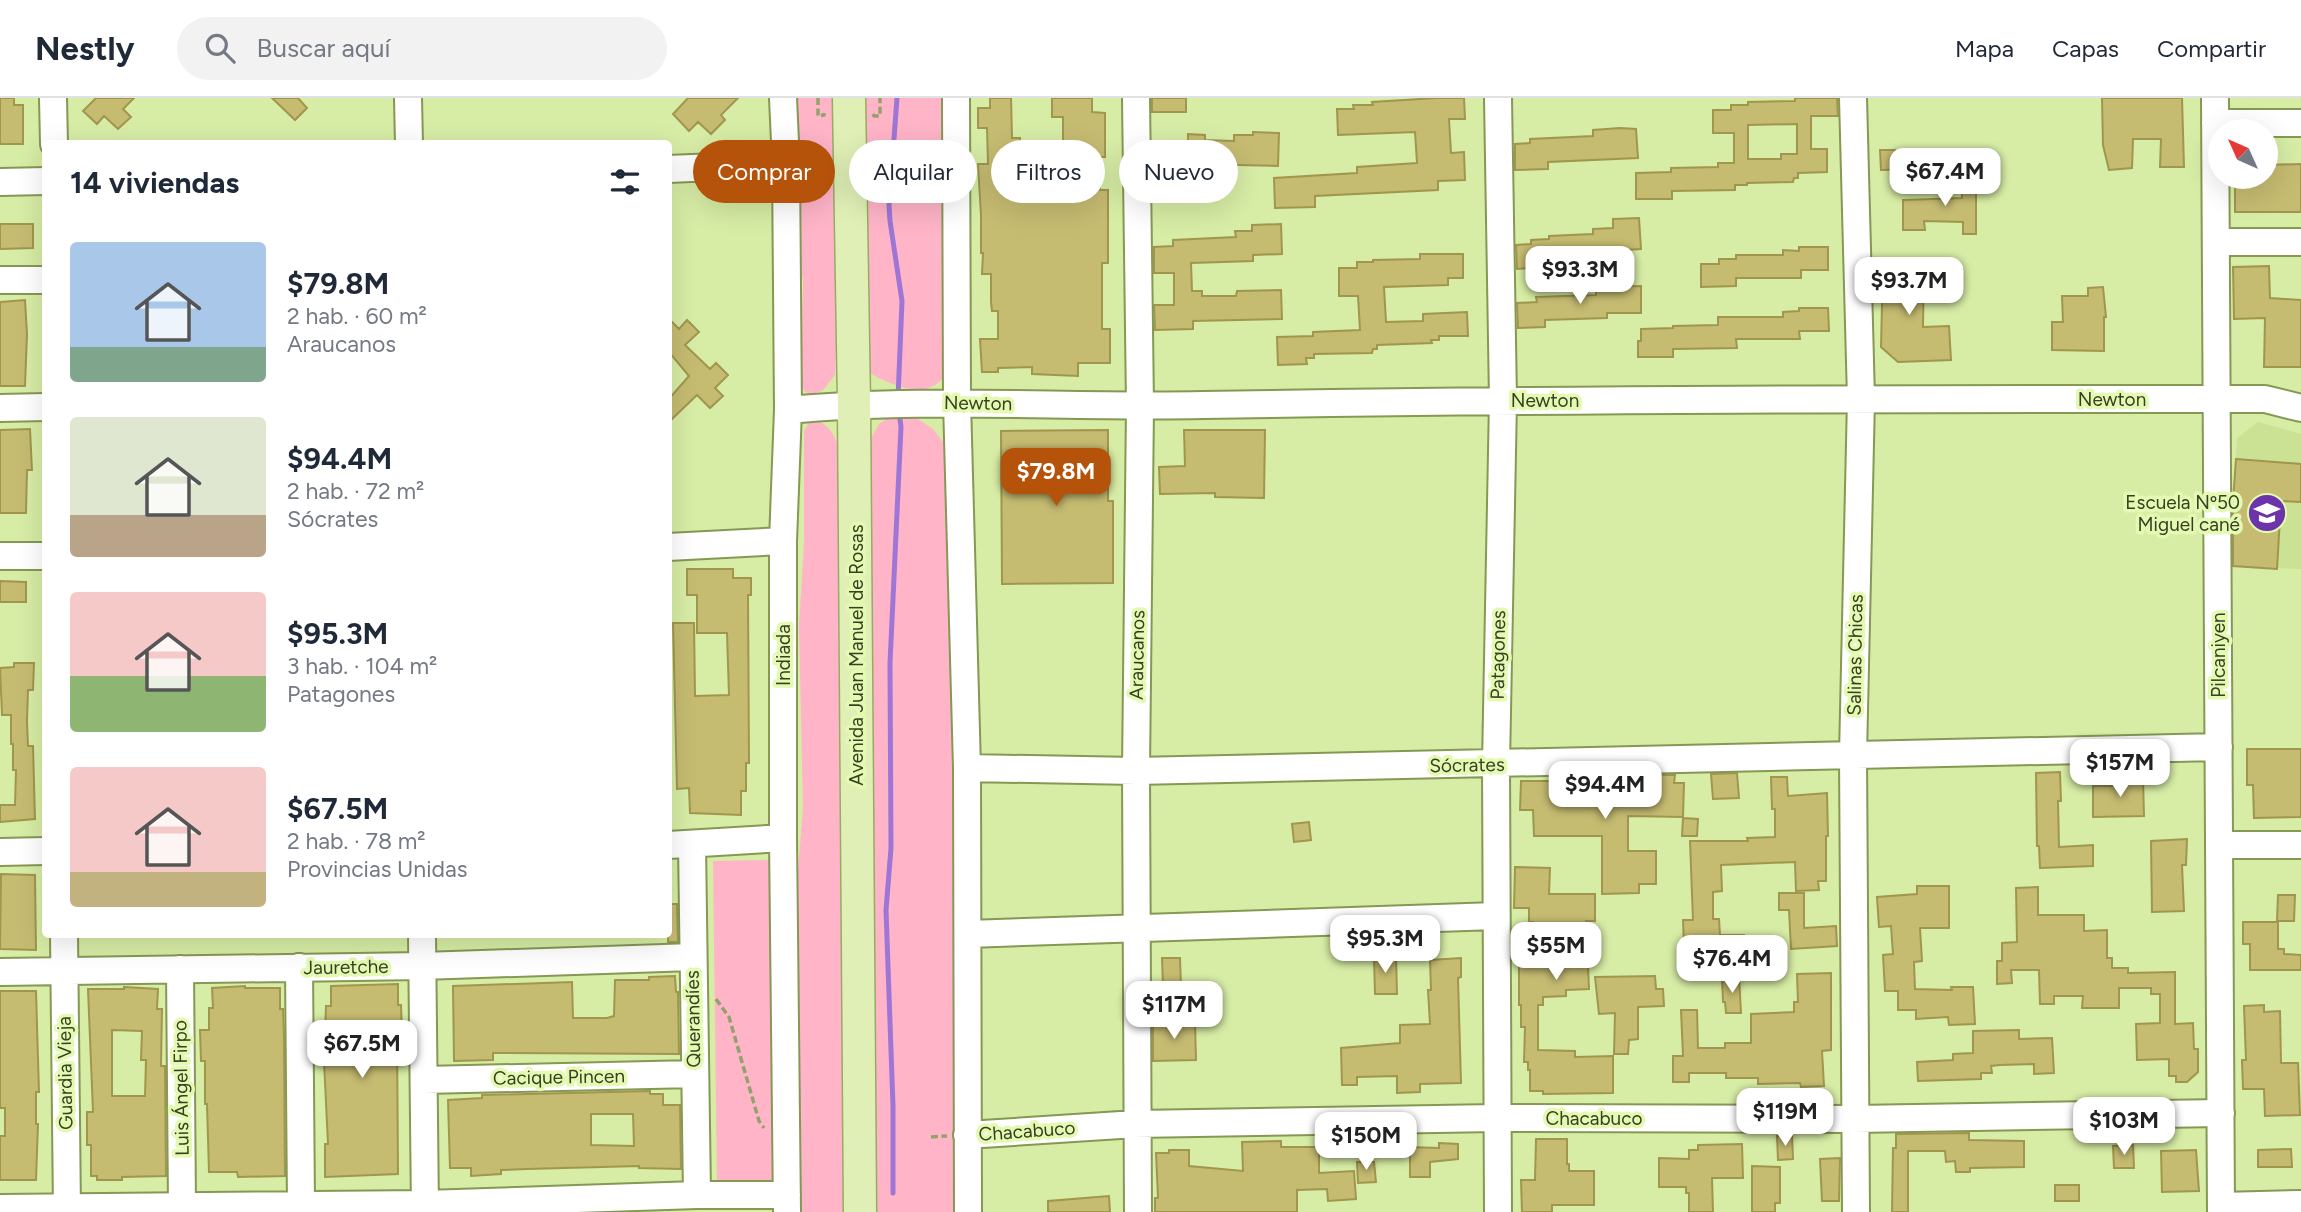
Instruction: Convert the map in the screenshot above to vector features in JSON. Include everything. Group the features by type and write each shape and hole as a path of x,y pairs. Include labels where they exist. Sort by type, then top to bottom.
{"main road":[{"name":"Avenida Juan Manuel de Rosas","path":"860,1212 854,404 861,102"}],"street":[{"path":"53,98 54,140"},
{"path":"408,98 409,140"},
{"name":"Indiada","path":"783,98 785,140"},
{"path":"956,98 957,402 967,768 968,1212"},
{"name":"Araucanos","path":"1136,98 1140,406 1136,771 1138,1212"},
{"name":"Patagones","path":"1497,1212 1496,764 1503,400 1498,98"},
{"name":"Salinas Chicas","path":"1853,98 1861,399 1853,755 1856,1212"},
{"path":"2215,111 2301,123"},
{"name":"Pilcaniyen","path":"2215,111 2221,1209"},
{"path":"672,169 693,168"},
{"path":"0,182 42,181"},
{"name":"Indiada","path":"786,203 788,410 783,541 783,838 787,1203"},
{"path":"2216,242 2301,242"},
{"path":"0,280 42,280"},
{"name":"Newton","path":"788,410 854,404 957,402 1140,406 1503,400 1861,399 2264,399 2301,408"},
{"path":"0,408 42,407"},
{"path":"672,547 783,541"},
{"path":"0,556 42,556"},
{"name":"Sócrates","path":"967,768 1136,771 2218,747"},
{"path":"680,844 783,838"},
{"name":"Querandíes","path":"680,844 692,957 697,1195"},
{"path":"2219,845 2301,845"},
{"path":"0,852 42,851"},
{"path":"968,934 1496,916"},
{"name":"Guardia Vieja","path":"64,938 67,1210"},
{"path":"422,938 425,1208"},
{"name":"Jauretche","path":"0,972 422,966 692,957"},
{"path":"299,967 302,1205"},
{"name":"Luis Ángel Firpo","path":"180,969 182,1206"},
{"name":"Cacique Pincen","path":"424,1080 694,1074"},
{"name":"Chacabuco","path":"967,1135 1136,1124 1496,1118 1855,1119 2221,1113"},
{"path":"0,1209 302,1205 425,1208 697,1195 787,1203"},
{"path":"2221,1209 2301,1204"}],"path":[{"path":"818,98 818,116 824,116 824,98"},
{"path":"861,102 873,116 880,116 880,98"},
{"path":"715,998 729,1017 759,1121 766,1132"}],"shaded area":[{"path":"797,98 837,98 839,261 835,375 823,390 811,395 804,391 801,383 803,280 799,263 795,203 835,203 835,140 798,140"},
{"path":"863,98 946,98 946,140 864,140"},
{"path":"865,203 946,203 946,373 931,387 911,389 871,374 868,367"},
{"path":"891,416 915,417 933,429 947,447 961,1212 872,1212 866,558 870,440 879,424"},
{"path":"816,420 831,431 839,448 845,1212 799,1212 793,934 803,807 799,626 804,543 804,431 808,424"},
{"name":"Escuela Nº50 Miguel cané","path":"2258,422 2301,434 2301,569 2229,566 2237,438"},
{"path":"770,860 773,1186 717,1187 713,861"}],"building":[{"path":"0,98 14,98 14,105 23,105 23,144 0,144"},
{"path":"96,98 134,98 123,109 131,117 118,129 104,116 97,124 83,111"},
{"path":"272,98 298,98 307,108 295,120"},
{"path":"688,98 738,98 721,115 725,120 711,134 698,122 689,131 673,114"},
{"path":"990,98 1011,98 1012,138 1020,138 991,140 991,203 1105,203 1105,190 1108,190 1108,263 1102,263 1102,329 1110,329 1110,363 1078,363 1078,376 1032,374 1032,367 998,368 998,372 982,372 980,339 998,339 998,311 992,311 991,302 991,274 982,274 981,253 978,164 988,164 987,128 978,128 978,108 990,108"},
{"path":"1052,98 1092,98 1092,112 1105,113 1105,140 1063,140 1063,117 1052,117"},
{"path":"1152,98 1186,98 1186,112 1152,112"},
{"path":"1464,98 1465,119 1449,119 1451,153 1464,152 1465,180 1438,181 1438,190 1315,196 1315,207 1275,208 1274,178 1357,173 1357,167 1417,163 1415,132 1338,135 1337,109 1354,109 1353,105 1373,105 1372,102"},
{"path":"1795,98 1837,98 1838,116 1811,116 1811,149 1827,149 1827,172 1798,173 1798,178 1794,178 1793,182 1747,183 1735,185 1735,190 1672,191 1672,199 1636,199 1636,173 1671,172 1671,168 1718,167 1718,163 1734,163 1734,133 1713,133 1713,110 1731,110 1731,105 1748,105 1748,102 1795,101","holes":["1797,124 1797,154 1781,154 1781,159 1748,159 1748,125"]},
{"path":"2102,98 2182,98 2184,167 2160,167 2161,139 2133,139 2132,168 2109,170 2103,145"},
{"path":"1636,129 1638,158 1548,162 1548,169 1515,170 1515,144 1530,143 1530,139 1593,136 1593,130"},
{"path":"1253,132 1279,133 1278,166 1238,165 1238,140 1234,140 1234,135 1253,135"},
{"path":"1188,134 1205,135 1205,140 1188,140"},
{"path":"1880,150 1895,150 1895,153 1922,152 1922,169 1881,170"},
{"path":"2301,164 2301,212 2235,212 2235,189 2278,189 2278,165"},
{"path":"1979,172 1980,190 1976,190 1976,234 1963,234 1963,222 1924,221 1925,230 1903,230 1903,200 1962,198 1961,173"},
{"path":"1639,218 1641,249 1610,251 1610,258 1559,261 1560,266 1517,269 1516,245 1531,244 1531,240 1549,239 1549,236 1593,234 1593,229 1613,228 1613,219"},
{"path":"0,224 33,224 33,248 0,249"},
{"path":"1281,224 1282,254 1253,255 1253,261 1191,263 1192,291 1202,291 1202,296 1236,296 1237,291 1281,290 1282,319 1193,321 1193,329 1155,330 1154,305 1174,305 1174,273 1154,273 1154,247 1173,246 1173,240 1236,237 1235,231 1252,231 1252,225"},
{"path":"1799,247 1828,247 1828,270 1801,270 1801,278 1736,278 1736,286 1701,287 1701,264 1719,264 1719,259 1736,259 1736,255 1783,255 1783,250 1799,251"},
{"path":"1420,254 1463,254 1463,278 1448,278 1448,285 1384,287 1386,322 1423,321 1423,314 1467,312 1468,336 1439,336 1439,340 1431,340 1432,343 1377,345 1377,349 1373,349 1372,353 1314,354 1314,358 1306,358 1307,364 1278,365 1277,337 1360,330 1358,296 1339,296 1339,268 1357,268 1357,262 1373,260 1420,259"},
{"path":"1883,263 1924,263 1923,327 1949,326 1951,360 1898,362 1881,347"},
{"path":"2269,266 2270,298 2301,300 2301,367 2264,367 2265,318 2234,319 2233,267"},
{"path":"1641,286 1641,313 1607,313 1607,318 1545,320 1545,327 1518,328 1517,303 1537,302 1536,297 1596,295 1596,287"},
{"path":"2103,287 2106,317 2104,351 2052,350 2052,322 2063,322 2062,296 2088,296 2088,288"},
{"path":"25,300 25,386 0,386 0,302"},
{"path":"1799,308 1828,308 1829,331 1799,331 1800,339 1736,339 1737,348 1673,349 1673,357 1638,357 1641,329 1718,325 1718,317 1783,317 1783,312 1799,311"},
{"path":"687,320 699,332 685,345 710,369 716,363 728,375 715,388 723,396 710,408 697,395 672,419 672,395 689,376 672,356 672,322 679,329"},
{"path":"30,429 32,470 27,470 26,513 0,513 0,430"},
{"path":"1108,430 1108,501 1113,501 1113,583 1002,584 1001,431"},
{"path":"1184,430 1265,430 1264,498 1215,497 1215,493 1160,494 1159,467 1185,466"},
{"name":"Escuela Nº50 Miguel cané","path":"2236,459 2301,464 2301,502 2281,501 2277,569 2233,566"},
{"path":"687,569 733,569 733,578 751,578 751,595 748,595 749,763 746,763 746,791 741,791 741,815 690,813 689,788 677,789 673,623 694,623 695,696 729,695 727,633 697,633 697,595 687,595"},
{"path":"0,581 26,582 26,602 0,602"},
{"path":"14,663 34,663 33,690 28,690 27,721 28,746 33,746 35,819 0,822 0,805 15,805 16,770 13,770 11,715 2,715 0,668 14,667"},
{"path":"2247,749 2301,749 2301,817 2254,818 2253,785 2247,785"},
{"path":"2060,772 2059,847 2093,845 2093,866 2040,868 2036,773"},
{"path":"1737,773 1739,798 1713,799 1711,774"},
{"path":"1656,775 1675,775 1674,783 1684,783 1683,817 1628,816 1628,851 1656,851 1656,884 1639,884 1639,893 1602,894 1602,836 1534,836 1533,810 1520,810 1521,781 1597,781 1598,785 1628,785 1627,782 1656,781"},
{"path":"1771,777 1787,777 1788,796 1827,793 1826,881 1818,881 1819,890 1796,891 1795,862 1721,865 1722,891 1713,892 1713,919 1719,919 1720,935 1744,935 1744,949 1720,949 1720,960 1696,961 1695,947 1684,947 1683,920 1693,920 1690,841 1748,841 1747,838 1775,837"},
{"path":"2143,778 2144,816 2093,817 2093,786 2120,786 2120,779"},
{"path":"1683,818 1698,819 1697,836 1682,836"},
{"path":"1309,822 1311,840 1294,842 1292,824"},
{"path":"2187,839 2186,865 2182,865 2184,911 2152,912 2151,841"},
{"path":"1515,867 1550,868 1549,894 1595,894 1595,921 1586,921 1589,989 1566,990 1566,996 1543,997 1543,1005 1538,1005 1538,1050 1575,1051 1575,1057 1613,1056 1613,1093 1543,1094 1543,1091 1530,1091 1530,1070 1528,1062 1524,1062 1525,1027 1521,1027 1519,966 1522,966 1521,956 1533,955 1533,922 1529,922 1529,908 1514,908"},
{"path":"1,874 35,875 36,950 0,949"},
{"path":"1917,886 1949,886 1949,928 1920,928 1922,961 1914,962 1915,989 1952,990 1951,987 1973,987 1975,1024 1949,1025 1948,1017 1916,1019 1916,1010 1898,1010 1898,991 1885,991 1883,955 1893,954 1891,926 1879,927 1877,897 1917,894"},
{"path":"2038,887 2038,915 2084,915 2084,931 2107,930 2107,958 2112,958 2112,968 2128,968 2128,973 2175,972 2175,1024 2193,1023 2194,1049 2198,1049 2198,1072 2187,1082 2176,1082 2176,1076 2169,1076 2169,1059 2137,1060 2136,1024 2160,1023 2160,994 2151,994 2151,988 2119,988 2119,1008 2082,1008 2083,996 2054,996 2054,1004 2040,1004 2039,970 2011,970 2012,983 1997,984 1997,961 2002,961 2002,943 2017,942 2016,888"},
{"path":"1779,893 1804,893 1804,928 1836,926 1837,946 1791,949 1789,910 1779,910"},
{"path":"2278,895 2295,895 2294,921 2277,921"},
{"path":"672,904 677,904 678,942 668,942 668,938 672,938"},
{"path":"2243,922 2278,922 2278,949 2284,949 2284,954 2301,955 2301,970 2250,970 2250,944 2243,944"},
{"path":"1374,957 1396,957 1397,994 1375,994"},
{"path":"1162,958 1180,958 1181,986 1163,986"},
{"path":"1461,958 1461,977 1458,978 1461,1083 1420,1084 1420,1092 1397,1093 1397,1076 1357,1077 1357,1085 1342,1085 1341,1048 1400,1043 1400,1025 1430,1024 1430,960"},
{"path":"1831,973 1831,1050 1822,1051 1824,1086 1801,1087 1800,1083 1758,1084 1758,1078 1726,1078 1726,1073 1689,1073 1689,1082 1673,1082 1673,1056 1683,1056 1681,1010 1697,1010 1698,1048 1725,1048 1725,1043 1751,1043 1751,1014 1794,1012 1794,1002 1798,1002 1797,974"},
{"path":"675,976 678,992 679,1054 493,1053 493,1060 454,1061 453,986 572,982 573,1018 607,1018 614,1016 615,980 649,980 649,977"},
{"path":"1655,976 1656,989 1663,989 1664,1006 1638,1007 1638,1039 1629,1040 1628,1054 1614,1054 1615,1013 1599,1014 1595,977"},
{"path":"1722,977 1739,977 1741,1013 1726,1013"},
{"path":"398,984 402,1034 397,1034 398,1174 325,1177 325,1144 328,1144 324,1061 326,1006 331,1006 331,986"},
{"path":"212,988 280,988 284,1036 285,1176 238,1177 237,1172 209,1172 205,1061 201,1061 200,1030 209,1030 209,1008 213,1008"},
{"path":"88,989 158,989 157,1009 162,1009 161,1066 165,1066 166,1176 97,1180 97,1176 91,1176 91,1145 87,1145 87,1112 93,1112","holes":["112,1030 142,1031 141,1060 146,1060 145,1096 112,1096"]},
{"path":"0,991 36,991 39,1092 36,1092 36,1180 0,1180 0,1136 5,1136 5,1108 0,1108"},
{"path":"2264,1005 2264,1012 2280,1011 2281,1063 2298,1063 2300,1115 2265,1116 2264,1089 2243,1089 2242,1060 2246,1060 2244,1006"},
{"path":"1153,1022 1195,1022 1196,1060 1153,1061"},
{"path":"2019,1030 2019,1039 2052,1038 2054,1073 2034,1074 2034,1064 2000,1065 1991,1066 1992,1073 1981,1073 1981,1079 1918,1081 1917,1062 1953,1060 1953,1054 1973,1053 1973,1031"},
{"path":"650,1091 650,1094 663,1094 663,1105 680,1105 681,1169 639,1166 527,1169 501,1170 501,1174 471,1176 471,1168 450,1168 448,1100 482,1098 482,1095","holes":["591,1114 633,1114 634,1146 591,1145"]},
{"path":"1969,1133 1969,1140 2024,1141 2024,1167 1970,1168 1970,1172 1956,1172 1955,1161 1946,1162 1945,1151 1908,1151 1908,1212 1892,1212 1893,1148 1896,1148 1896,1134"},
{"path":"1792,1135 1793,1159 1778,1160 1777,1136"},
{"path":"1536,1139 1567,1139 1569,1171 1594,1171 1594,1205 1552,1205 1552,1212 1522,1212 1521,1180 1535,1180"},
{"path":"1281,1141 1281,1147 1319,1147 1319,1173 1354,1171 1356,1199 1328,1201 1327,1189 1297,1190 1297,1212 1155,1212 1155,1198 1158,1198 1156,1153 1189,1150 1189,1166 1243,1171 1242,1142"},
{"path":"1439,1143 1458,1144 1458,1159 1430,1162 1430,1177 1410,1177 1410,1147 1439,1148"},
{"path":"1742,1144 1743,1178 1712,1178 1713,1212 1689,1212 1689,1193 1686,1193 1686,1187 1659,1187 1659,1158 1689,1159 1689,1150 1698,1150 1698,1145"},
{"path":"2133,1145 2134,1168 2114,1168 2113,1146"},
{"path":"2291,1149 2292,1167 2258,1167 2258,1150"},
{"path":"2196,1150 2199,1191 2162,1192 2161,1151"},
{"path":"1840,1158 1839,1201 1822,1201 1820,1159"},
{"path":"1357,1162 1374,1162 1376,1182 1358,1183"},
{"path":"1752,1166 1780,1167 1780,1203 1775,1203 1775,1212 1752,1212"},
{"path":"2055,1185 2079,1185 2079,1201 2055,1201"},
{"path":"1109,1196 1110,1212 1048,1212 1048,1201"}],"waterway":[{"path":"897,98 889,206 902,301 898,398"},
{"path":"893,1193 893,1106 886,910 891,848 890,663 901,427 899,411"}],"place":[{"name":"Escuela Nº50 Miguel cané","path":"2267,513"}]}
